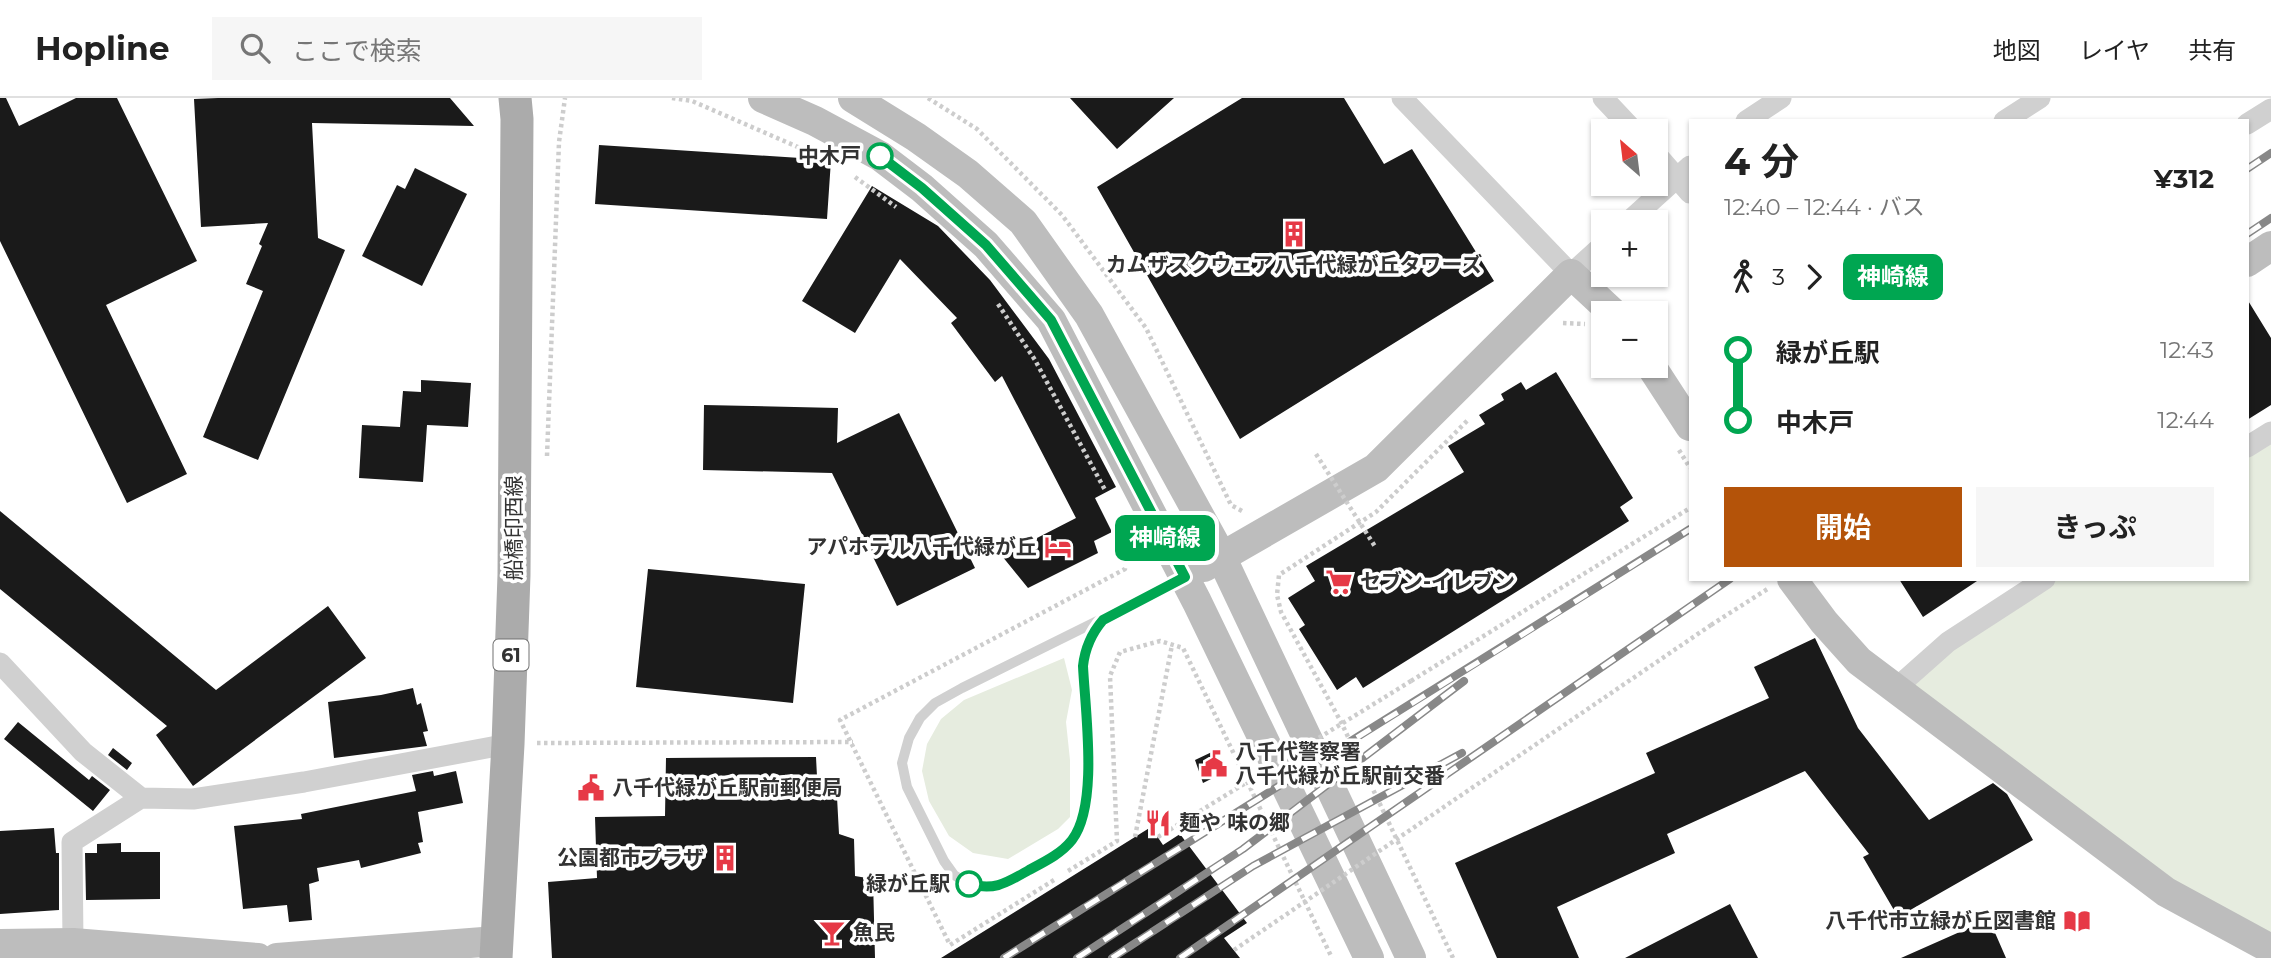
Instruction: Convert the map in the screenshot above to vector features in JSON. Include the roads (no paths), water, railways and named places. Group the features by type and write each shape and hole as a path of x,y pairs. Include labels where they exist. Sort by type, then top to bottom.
{"main road":[{"name":"船橋印西線","path":"496,949 522,737 514,575 515,98"}],"street":[{"path":"762,98 815,121 880,156 922,188 986,245 1051,320 1185,577 1369,958"},
{"path":"853,98 916,137 968,174 1023,222 1088,315 1222,558 1412,958"},
{"path":"1402,98 1571,274 1591,302"},
{"path":"1603,98 1623,119"},
{"path":"1749,119 1781,98"},
{"path":"2007,119 2040,98"},
{"path":"2249,122 2268,107"},
{"path":"1644,210 1686,179 1668,164"},
{"path":"2249,261 2271,246"},
{"path":"1185,577 1376,468 1591,256"},
{"path":"1659,378 1689,424"},
{"path":"2249,446 2271,432"},
{"path":"1895,689 1948,642 2042,581"},
{"path":"1782,582 1825,622 1859,661 1895,689 2166,892 2271,949"},
{"path":"0,663 83,752 141,798"},
{"path":"73,943 72,842 141,798 194,799 304,782 522,737"},
{"path":"0,944 73,943 258,958"},
{"path":"277,958 496,949"}],"lane":[{"path":"1103,620 1093,631 1085,650 1083,666 1089,793 1084,820 1072,840 1046,861 1007,882 986,889 969,884 954,875 944,861 906,787 902,764 909,738 920,718 935,703 1185,577"}],"railway":[{"path":"2249,168 2271,153"},
{"path":"2249,233 2271,218"},
{"path":"1004,958 1689,530"},
{"path":"1180,958 1727,581"},
{"path":"1077,958 1243,849 1464,681"},
{"path":"1112,958 1253,866 1462,753"}],"place":[{"name":"中木戸","path":"880,156"},
{"name":"カムザスクウェア八千代緑が丘タワーズ","path":"1294,234"},
{"name":"アパホテル八千代緑が丘","path":"1058,547"},
{"name":"セブン-イレブン","path":"1339,582"},
{"name":"八千代警察署 八千代緑が丘駅前交番","path":"1214,764"},
{"name":"八千代緑が丘駅前郵便局","path":"591,788"},
{"name":"麺や 味の郷","path":"1158,823"},
{"name":"公園都市プラザ","path":"725,858"},
{"name":"緑が丘駅","path":"969,884"},
{"name":"八千代市立緑が丘図書館","path":"2077,921"},
{"name":"魚民","path":"832,933"}]}
